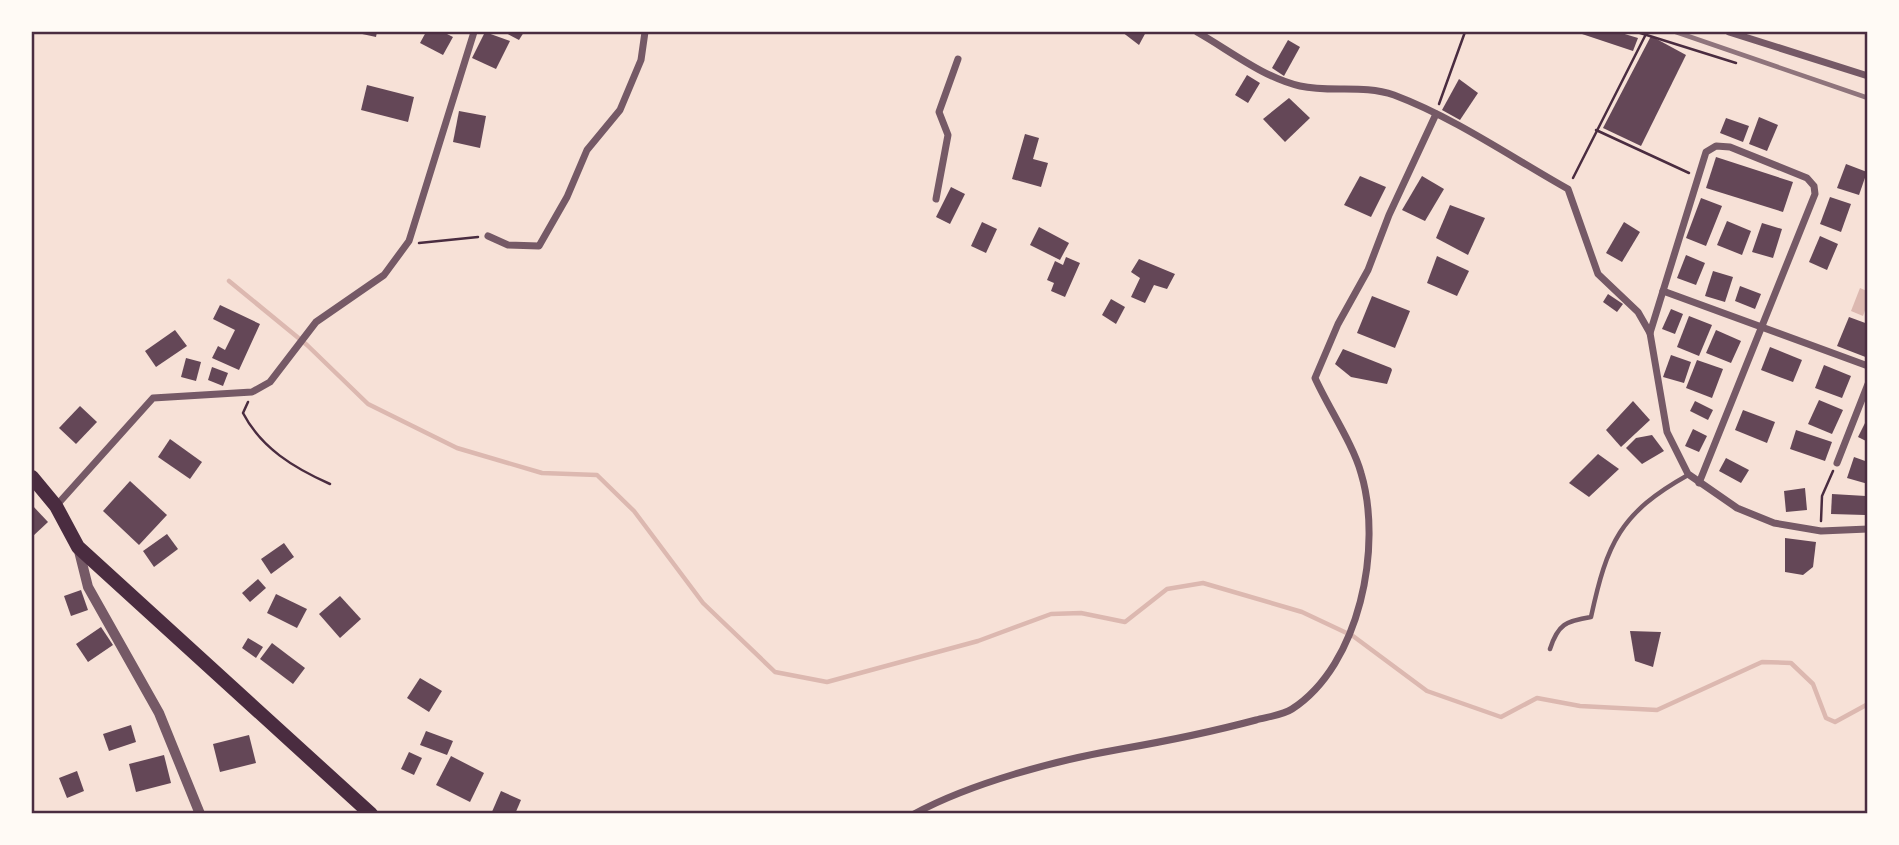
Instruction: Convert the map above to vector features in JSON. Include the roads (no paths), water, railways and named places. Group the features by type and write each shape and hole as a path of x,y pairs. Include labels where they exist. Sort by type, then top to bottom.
{"highway":[{"path":"32,477 56,506 78,547 371,814"}],"street":[{"path":"56,506 153,398 252,392 270,382 316,322 384,275 409,241 474,32"},
{"path":"488,236 508,245 539,246 567,197 587,150 620,110 641,60 645,32"},
{"path":"1197,32 1283,82 1303,87 1350,87 1392,94 1436,114 1568,189 1598,275 1638,312 1650,333 1667,432 1688,474 1737,508 1774,523 1821,531 1867,529"},
{"path":"1730,32 1867,76"},
{"path":"936,199 948,135 939,112 958,59"},
{"path":"914,814 952,794 1069,761 1188,738 1291,710 1327,676 1354,619 1368,569 1370,506 1360,470 1315,378 1338,324 1368,270 1389,215 1436,114"},
{"path":"1650,333 1706,152 1716,146 1730,147 1807,178 1814,186 1815,194 1699,483"},
{"path":"1663,291 1867,366"},
{"path":"1837,463 1867,384"},
{"path":"78,547 88,587 159,713 200,814"}],"lane":[{"path":"1550,649 1556,630 1565,621 1591,617 1598,583 1614,539 1633,514 1653,496 1688,474"}],"waterway":[{"path":"229,281 307,345 368,404 457,448 542,473 597,475 634,511 703,603 775,672 827,682 978,641 1051,614 1081,613 1125,622 1167,589 1203,583 1302,612 1353,636 1427,691 1501,717 1537,698 1580,706 1657,710 1762,662 1791,663 1813,684 1826,718 1835,722 1868,704"}],"railway":[{"path":"1676,32 1868,98"}]}
